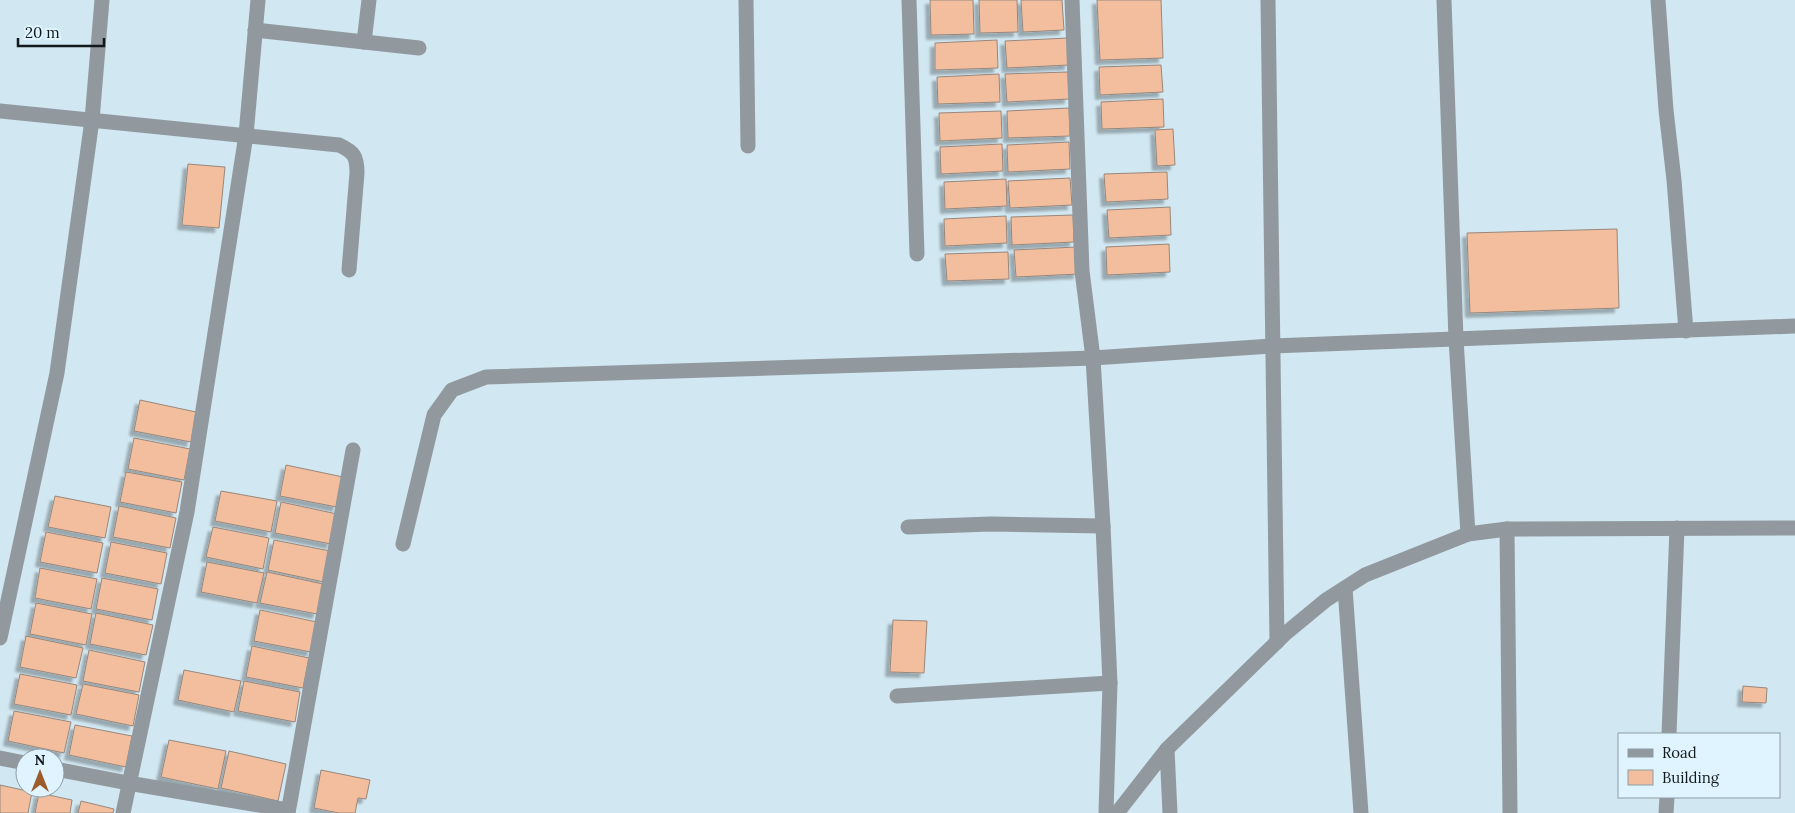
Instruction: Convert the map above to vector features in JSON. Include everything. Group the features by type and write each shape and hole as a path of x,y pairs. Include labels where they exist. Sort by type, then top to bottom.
{"street":[{"path":"0,638 57,373 92,120 102,0"},
{"path":"123,813 187,512 246,135 258,0"},
{"path":"364,42 369,0"},
{"path":"746,0 748,146"},
{"path":"909,0 917,254"},
{"path":"1072,0 1082,271 1093,358 1110,683 1106,813"},
{"path":"1268,0 1277,642"},
{"path":"1444,0 1456,339 1468,534"},
{"path":"1658,0 1686,331"},
{"path":"255,30 419,48"},
{"path":"0,111 339,145 350,150 357,160 357,173 349,270"},
{"path":"403,544 434,414 452,390 486,378 1093,358 1272,346 1795,326"},
{"path":"65,771 288,812 353,450"},
{"path":"908,527 991,524 1103,526"},
{"path":"1669,733 1677,528"},
{"path":"1117,813 1167,749 1277,642 1326,600 1365,575 1468,534 1506,529 1795,528"},
{"path":"1506,529 1510,813"},
{"path":"1345,588 1361,813"},
{"path":"897,696 1110,683"},
{"path":"1167,749 1170,813"},
{"path":"0,758 15,761"},
{"path":"1666,813 1667,798"}],"building":[{"path":"930,0 973,0 974,34 931,35"},
{"path":"979,0 1017,0 1018,32 980,33"},
{"path":"1021,0 1062,0 1064,30 1023,32"},
{"path":"1097,0 1161,0 1163,58 1100,60"},
{"path":"1068,38 1069,65 1007,68 1005,41"},
{"path":"997,40 998,68 935,70 935,43"},
{"path":"1161,65 1163,92 1100,95 1099,67"},
{"path":"1068,72 1069,99 1007,102 1005,74"},
{"path":"999,74 1000,102 938,104 937,77"},
{"path":"1163,99 1164,127 1102,129 1101,102"},
{"path":"1069,108 1070,136 1008,138 1007,111"},
{"path":"1001,111 1002,138 940,141 939,113"},
{"path":"1173,129 1175,165 1157,166 1155,130"},
{"path":"1069,142 1070,169 1008,172 1007,145"},
{"path":"1002,144 1003,171 941,174 940,147"},
{"path":"188,164 225,167 219,228 182,225"},
{"path":"1167,172 1168,199 1106,202 1104,174"},
{"path":"1070,178 1072,205 1010,208 1008,181"},
{"path":"1006,179 1007,206 945,209 944,182"},
{"path":"1170,207 1171,235 1109,238 1107,210"},
{"path":"1073,215 1074,242 1012,245 1011,217"},
{"path":"1006,216 1007,243 945,246 944,219"},
{"path":"1617,229 1619,308 1470,313 1467,233"},
{"path":"1169,244 1170,272 1107,275 1106,247"},
{"path":"1077,247 1078,274 1016,277 1014,250"},
{"path":"1008,252 1009,279 947,281 945,254"},
{"path":"140,400 196,412 191,442 134,431"},
{"path":"134,438 190,449 184,480 128,469"},
{"path":"286,465 343,477 337,507 280,496"},
{"path":"126,472 182,482 176,513 120,502"},
{"path":"221,491 277,501 271,532 215,521"},
{"path":"55,496 111,507 105,538 48,527"},
{"path":"281,502 337,514 331,544 275,533"},
{"path":"119,506 176,518 170,548 113,537"},
{"path":"213,527 269,538 263,569 206,557"},
{"path":"46,532 103,543 97,573 40,562"},
{"path":"274,540 330,551 324,582 268,570"},
{"path":"111,542 167,553 161,584 105,573"},
{"path":"207,562 264,573 257,603 201,592"},
{"path":"40,568 97,579 91,609 35,598"},
{"path":"267,572 323,584 317,614 260,603"},
{"path":"102,578 158,589 152,620 96,609"},
{"path":"36,603 92,614 86,645 30,634"},
{"path":"260,610 317,622 311,652 254,641"},
{"path":"96,613 153,625 146,655 90,644"},
{"path":"893,620 927,621 924,673 890,672"},
{"path":"26,636 83,648 76,678 20,667"},
{"path":"252,646 309,658 303,688 246,677"},
{"path":"89,650 145,662 139,692 83,681"},
{"path":"184,670 241,681 234,712 178,700"},
{"path":"20,674 77,685 71,715 14,704"},
{"path":"244,681 300,692 295,722 238,711"},
{"path":"83,684 139,695 133,726 76,714"},
{"path":"1743,686 1767,688 1766,703 1742,702"},
{"path":"14,711 71,722 65,749 41,748 8,741"},
{"path":"75,725 132,736 126,767 69,755"},
{"path":"169,740 226,751 218,789 161,777"},
{"path":"229,751 286,764 278,801 221,788"},
{"path":"321,770 370,780 366,799 358,798 355,813 339,813 314,808"},
{"path":"0,785 15,788 15,798 31,798 28,813 0,813"},
{"path":"38,798 72,800 70,813 35,813"},
{"path":"81,801 114,809 113,813 78,813"}]}
